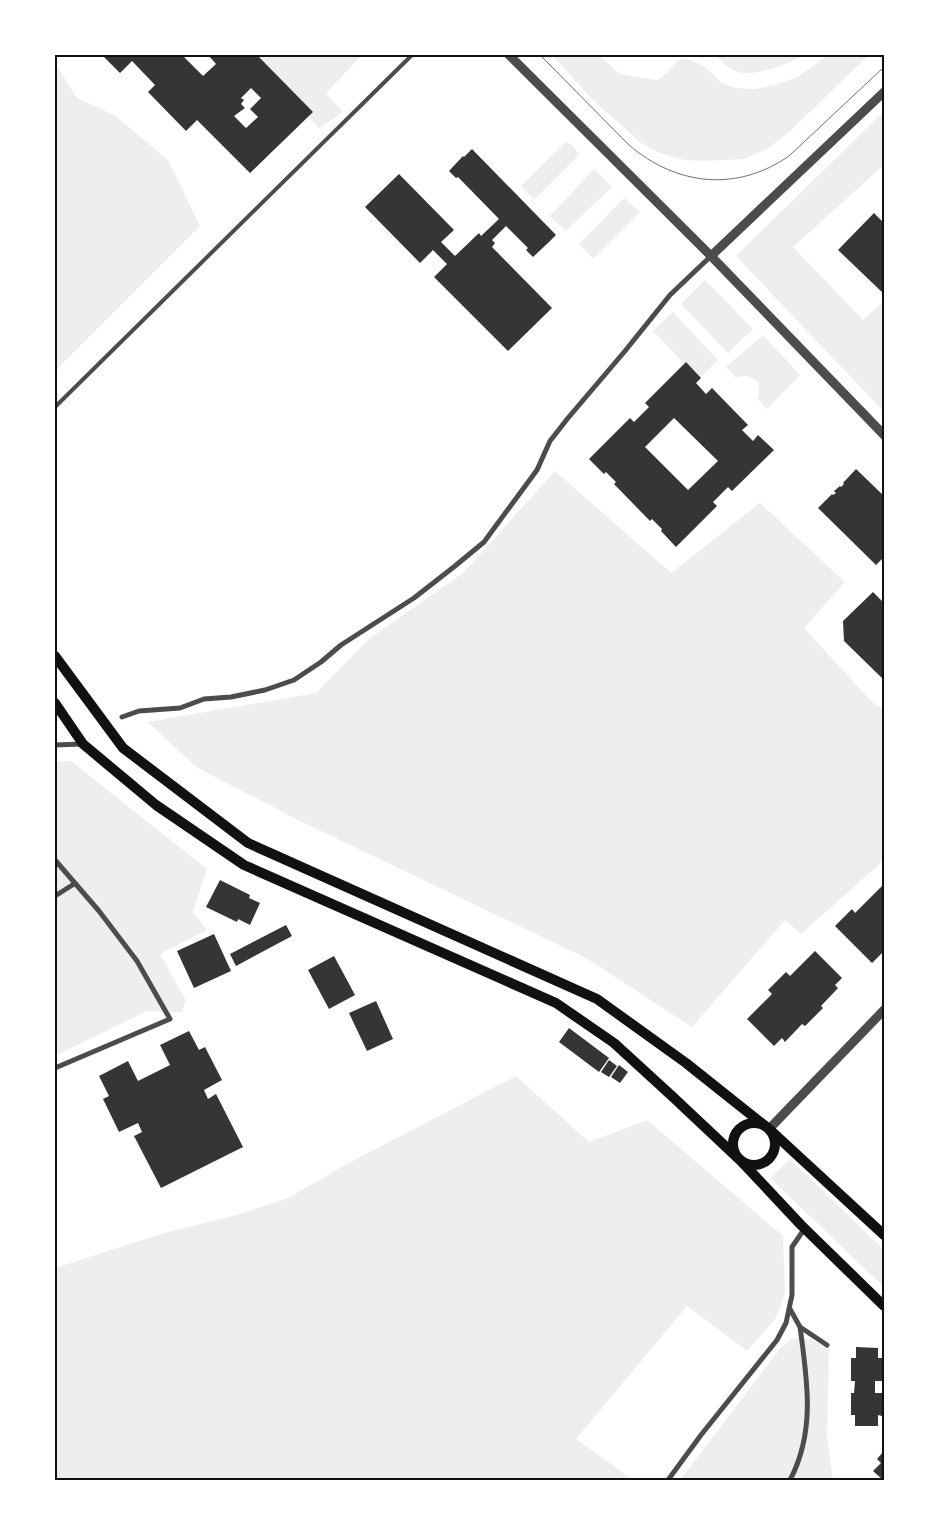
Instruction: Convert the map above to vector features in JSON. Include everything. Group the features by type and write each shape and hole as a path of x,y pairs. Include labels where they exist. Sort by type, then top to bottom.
{"main road":[{"path":"55,656 123,748 248,843 596,999 686,1063 769,1129 884,1235"},
{"path":"55,703 83,744 156,805 244,865 556,1003 614,1043 741,1161 884,1306"},
{"path":"749,1123 756,1123 769,1129 775,1142 772,1155 767,1161 754,1166 741,1161 733,1150 734,1136 737,1130 749,1123"}],"street":[{"path":"508,55 711,256 884,435"},
{"path":"122,717 139,711 180,708 204,699 231,697 265,690 294,680 321,662 341,644 414,598 448,572 484,542 537,470 550,441 556,433 670,295 884,92"},
{"path":"55,745 83,744"},
{"path":"55,860 99,911 137,961 170,1019 55,1068"},
{"path":"55,896 74,884"},
{"path":"769,1129 884,1010"},
{"path":"668,1480 701,1435 765,1357 786,1323 792,1295 792,1247 805,1228"},
{"path":"789,1309 800,1327 806,1371 808,1414 804,1444 790,1480"},
{"path":"800,1327 827,1344"}],"lane":[{"path":"55,406 412,55"}],"shaded area":[{"path":"249,55 362,55 326,93 343,112 319,128"},
{"path":"552,55 599,55 620,74 657,80 667,73 677,61 685,58 704,66 722,83 735,88 755,89 775,85 798,77 828,55 869,55 789,132 769,148 744,159 703,161 684,160 660,153 641,143 593,100"},
{"path":"716,55 803,55 771,69 745,73 731,69"},
{"path":"55,63 77,98 114,115 168,160 200,226 55,371"},
{"path":"884,111 884,165 793,247 863,320 883,302 884,412 736,256"},
{"path":"567,141 580,154 534,200 521,186"},
{"path":"594,169 612,187 566,231 550,216"},
{"path":"624,198 640,212 593,259 579,244"},
{"path":"705,280 753,329 728,353 681,304"},
{"path":"673,312 718,360 699,379 653,331"},
{"path":"763,335 800,375 767,409 757,398 759,383 749,376 736,378 726,367"},
{"path":"555,471 671,573 760,503 845,582 804,628 873,703 884,710 884,860 801,934 785,920 692,1027 586,958 300,821 196,767 148,722 316,693 369,639 463,573"},
{"path":"71,761 207,869 193,912 207,930 160,954 186,1001 182,1012 147,1011 55,1056 55,762"},
{"path":"516,1076 589,1142 647,1120 783,1236 785,1293 776,1318 747,1351 687,1306 576,1439 633,1480 55,1480 55,1268 164,1233 240,1214 288,1198 345,1165"},
{"path":"790,1159 884,1250 884,1287 770,1178"},
{"path":"800,1337 829,1346 827,1437 833,1480 680,1480 780,1349 790,1340"}],"building":[{"path":"102,55 182,55 203,76 216,64 208,55 257,55 313,112 250,173 197,120 186,131 148,92 155,85 132,61 120,73","holes":["251,88 261,98 250,109 258,117 246,128 234,116 245,108 241,104 244,100 241,98"]},
{"path":"472,149 556,235 533,257 526,250 528,248 506,226 492,240 495,243 492,247 552,308 508,351 434,277 447,264 433,250 420,263 365,207 399,174 454,230 441,242 455,256 479,233 481,236 499,219 458,177 456,178 449,171"},
{"path":"874,213 884,223 884,294 838,250"},
{"path":"686,362 701,378 696,383 706,394 712,388 748,425 742,430 753,441 758,435 774,450 732,491 728,487 713,502 717,506 676,547 661,531 662,529 652,519 650,521 614,484 616,482 606,472 604,474 589,459 630,418 634,422 649,407 645,403","holes":["674,418 718,461 688,490 645,447"]},
{"path":"856,469 884,496 884,557 876,565 818,508 832,494 836,493 834,491 844,484"},
{"path":"873,592 884,603 884,680 844,641 843,621"},
{"path":"220,880 250,895 249,898 260,903 250,925 238,919 237,922 206,907"},
{"path":"884,884 884,951 872,963 835,926 852,909 855,913"},
{"path":"286,925 292,936 236,966 230,954"},
{"path":"214,934 231,971 194,988 177,951"},
{"path":"815,951 842,978 835,985 838,988 821,1006 823,1008 805,1026 802,1024 785,1042 782,1038 774,1046 747,1019 772,994 768,990 786,972 790,976"},
{"path":"334,956 355,995 329,1009 308,970"},
{"path":"376,1001 393,1039 367,1051 349,1013"},
{"path":"569,1028 609,1058 599,1072 559,1042"},
{"path":"189,1031 199,1050 205,1047 222,1080 204,1090 208,1099 216,1094 243,1147 161,1188 134,1136 142,1132 138,1123 119,1132 103,1099 109,1096 99,1076 128,1061 138,1081 170,1065 160,1045"},
{"path":"609,1060 617,1066 609,1077 601,1072"},
{"path":"619,1065 628,1072 620,1083 611,1077"},
{"path":"856,1347 878,1348 878,1358 883,1358 883,1381 875,1381 875,1393 883,1393 882,1416 878,1415 878,1426 855,1426 855,1415 851,1415 851,1393 854,1393 855,1381 851,1381 851,1358 856,1358"},
{"path":"884,1451 884,1477 882,1479 873,1471 881,1463 877,1459"}],"tram line":[{"path":"540,55 629,145 648,159 667,169 687,176 708,179 728,179 749,175 769,168 789,156 884,67"}]}
